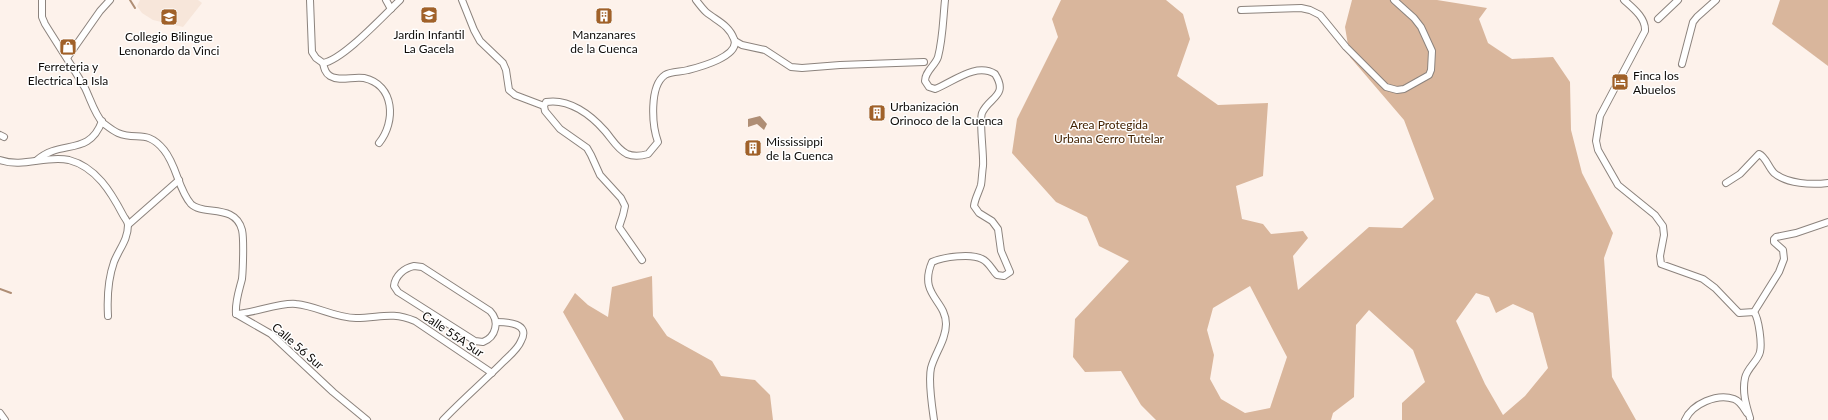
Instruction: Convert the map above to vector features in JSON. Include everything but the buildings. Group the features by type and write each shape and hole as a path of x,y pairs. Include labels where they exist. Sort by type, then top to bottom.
{"street":[{"path":"42,0 42,17 45,24 67,58 102,121 117,133 127,136 144,136 153,140 172,160 185,196 193,206 218,210 231,216 238,222 242,231 242,276 236,300 236,314"},
{"path":"67,58 110,0"},
{"path":"310,0 311,46 312,52 316,58 323,63 324,68 330,76 335,78 364,78 375,82 388,101 391,114 385,135 379,143"},
{"path":"386,0 391,9"},
{"path":"323,63 331,62 353,45 400,0"},
{"path":"462,0 480,41 486,49 503,64 506,70 509,90 515,95 544,106"},
{"path":"696,0 705,11 727,26 735,41 742,45 765,50 791,67 802,68 924,62"},
{"path":"934,420 930,378 931,369 944,336 946,318 932,296 928,285 928,272 932,262 941,258 980,258 988,263 997,275 1004,276 1010,272 1001,251 998,229 992,220 979,213 974,206 980,185 983,166 981,117 986,107 998,95 1000,84 999,81 995,74 982,70 974,71 935,89 929,87 925,81 927,74 933,67 939,54 945,0"},
{"path":"1241,10 1301,8 1310,10 1320,15 1346,47 1379,82 1386,87 1397,90 1404,89 1429,75 1431,70 1432,51 1421,27 1414,18 1394,0"},
{"path":"1624,0 1642,18 1645,31 1600,116 1596,135 1598,150 1618,185 1655,215 1663,226 1664,235 1660,256 1661,264 1703,280 1715,288 1739,313 1754,312"},
{"path":"1658,18 1678,0"},
{"path":"1682,64 1693,22 1715,1"},
{"path":"544,106 546,102 554,101 576,108 605,130 618,147 627,154 638,156 648,154 658,142 655,133 654,104 656,87 663,76 668,73 688,70 728,55 734,47 735,41"},
{"path":"544,106 545,111 560,129 587,148 592,155 600,175 622,198 624,215 619,227 642,260"},
{"path":"37,160 44,154 54,150 82,145 91,139 99,129 102,121"},
{"path":"1726,184 1740,174 1759,154 1766,160 1773,172 1782,177 1809,184 1828,183"},
{"path":"0,160 15,164 37,160 67,160 78,163 91,171 106,186 128,224 126,239 114,262 109,286 108,316"},
{"path":"128,224 179,180"},
{"path":"1754,312 1779,272 1784,260 1783,250 1774,242 1774,239 1776,237 1796,233 1828,222"},
{"path":"414,266 422,267 490,311 496,322 496,327 490,337 485,341 477,342 398,292 394,286 395,280 406,268 414,266"},
{"name":"Calle 55A Sur","path":"236,314 295,304 338,316 355,318 391,314 404,316 416,321 492,374"},
{"path":"1751,419 1744,393 1745,377 1761,351 1758,320 1754,312"},
{"name":"Calle 56 Sur","path":"236,314 271,334 332,392 367,420"},
{"path":"442,420 492,374 522,341 523,334 520,327 515,323 496,322"},
{"path":"1685,420 1689,412 1700,404 1724,398 1737,401 1751,419"},
{"path":"0,413 5,420"}],"shaded area":[{"name":"Collegio Bilingue Lenonardo da Vinci","path":"140,0 198,0 202,3 183,27 153,20 142,13 137,6"},
{"path":"760,116 767,124 764,130 757,124 748,127 748,119"}],"green space":[{"name":"Area Protegida Urbana Cerro Tutelar","path":"1061,0 1166,0 1183,14 1190,39 1177,76 1218,105 1268,103 1263,176 1236,186 1242,219 1263,224 1271,234 1303,231 1308,238 1293,256 1298,290 1369,227 1402,228 1434,199 1404,120 1350,57 1345,27 1352,0 1437,0 1487,8 1479,19 1488,43 1512,59 1553,57 1570,82 1571,130 1582,173 1613,233 1604,258 1612,377 1636,420 1402,420 1402,403 1425,382 1413,350 1369,310 1356,325 1354,397 1333,413 1331,420 1156,420 1141,405 1121,371 1085,372 1073,357 1075,319 1129,261 1099,246 1087,217 1056,202 1012,153 1017,119 1058,37 1052,19","holes":["1250,286 1287,357 1270,408 1245,413 1221,399 1210,379 1214,355 1207,330 1213,308","1476,293 1489,297 1496,313 1513,304 1533,313 1548,368 1525,396 1503,415 1485,384 1456,321"]},
{"path":"1780,0 1828,0 1828,66 1772,24"},
{"path":"652,276 653,316 667,336 712,361 721,376 755,380 770,395 773,420 624,420 563,312 575,293 588,305 608,317 612,287"}],"waterway":[{"path":"130,0 135,8"},
{"path":"0,289 11,293"}],"place":[{"name":"Jardin Infantil La Gacela","path":"429,15"},
{"name":"Manzanares de la Cuenca","path":"604,16"},
{"name":"Collegio Bilingue Lenonardo da Vinci","path":"169,17"},
{"name":"Ferreteria y Electrica La Isla","path":"68,47"},
{"name":"Finca los Abuelos","path":"1620,82"},
{"name":"Urbanización Orinoco de la Cuenca","path":"877,113"},
{"name":"Mississippi de la Cuenca","path":"753,148"}]}
